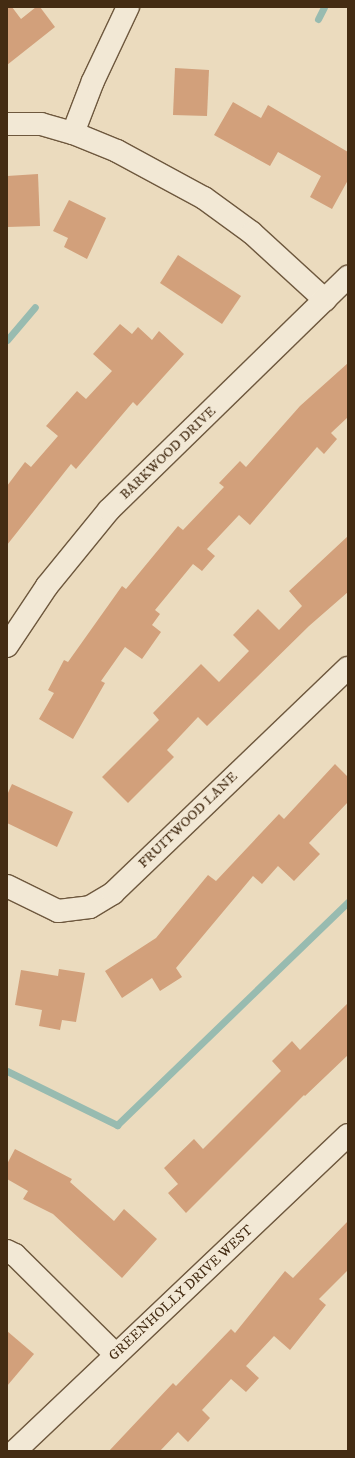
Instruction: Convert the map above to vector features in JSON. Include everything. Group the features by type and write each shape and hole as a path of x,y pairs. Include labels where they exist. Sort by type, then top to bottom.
{"street":[{"path":"73,133 93,81 128,7"},
{"path":"7,124 41,124 73,133 117,151 204,198 252,233 325,300"},
{"name":"BARKWOOD DRIVE","path":"7,646 47,586 110,510 348,278"},
{"name":"FRUITWOOD LANE","path":"7,886 58,911 90,907 113,893 348,668"},
{"name":"GREENHOLLY DRIVE WEST","path":"15,1451 348,1135"},
{"path":"7,1251 15,1255 116,1355"}],"building":[{"path":"7,7 12,7 21,19 36,7 40,7 55,27 7,65"},
{"path":"175,68 209,70 207,116 173,115"},
{"path":"233,102 261,118 268,105 348,152 348,180 332,209 310,197 321,176 278,152 270,166 214,135"},
{"path":"38,174 40,226 7,227 7,176"},
{"path":"69,200 106,218 87,259 64,247 68,238 53,231"},
{"path":"178,255 241,296 222,324 160,283"},
{"path":"120,324 132,334 138,327 152,340 159,331 184,354 137,406 133,402 76,469 71,464 7,545 7,486 25,462 31,467 58,436 46,426 77,391 86,399 112,371 93,354"},
{"path":"348,363 348,417 331,433 337,439 324,454 317,447 250,525 239,515 207,549 215,556 202,571 193,564 155,610 160,614 152,625 161,632 142,659 125,647 101,681 105,683 73,739 39,719 54,693 48,690 64,660 68,662 122,586 126,589 178,526 183,530 224,487 219,483 240,461 246,467 300,406"},
{"path":"348,536 348,592 309,626 207,726 198,717 167,750 174,757 128,803 102,777 159,720 153,713 201,664 219,682 249,651 233,635 258,609 279,630 302,606 289,591"},
{"path":"335,764 348,777 348,802 309,843 320,854 294,881 278,866 262,884 253,876 176,968 182,977 160,991 152,978 122,998 105,971 156,938 208,875 216,881 279,814 284,819"},
{"path":"12,784 73,812 57,847 7,823 7,795"},
{"path":"59,969 85,973 76,1022 62,1020 60,1030 39,1026 42,1010 15,1005 21,970 58,976"},
{"path":"348,1003 348,1055 305,1096 304,1095 186,1213 168,1193 178,1184 164,1168 194,1139 203,1149 281,1071 272,1061 292,1041 300,1050"},
{"path":"15,1149 72,1179 70,1182 114,1221 124,1209 157,1239 122,1278 53,1214 23,1199 28,1191 7,1179 7,1164"},
{"path":"348,1221 348,1270 319,1299 326,1305 290,1350 274,1336 246,1366 259,1378 246,1392 231,1379 202,1410 210,1418 188,1442 178,1432 160,1451 109,1451 173,1383 176,1386 231,1329 235,1333 285,1271 293,1278"},
{"path":"7,1331 34,1354 7,1386"}],"waterway":[{"path":"318,19 324,7"},
{"path":"7,340 35,307"},
{"path":"7,1071 117,1125 348,902"}]}
